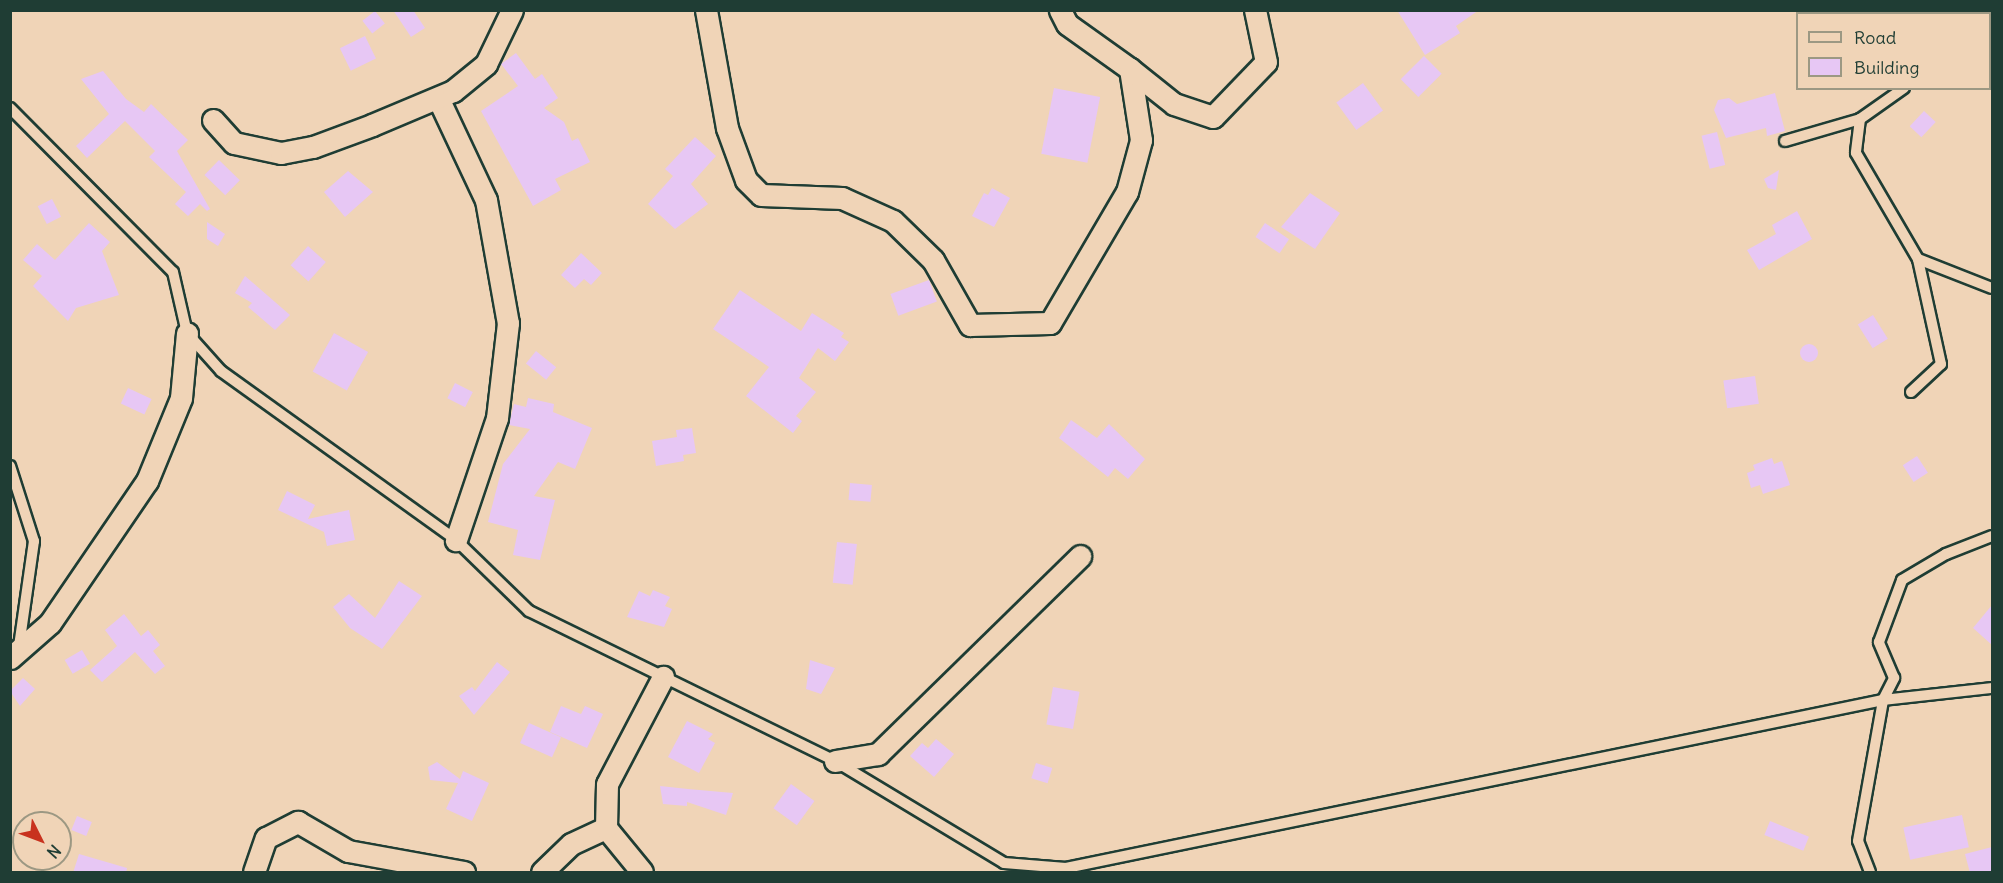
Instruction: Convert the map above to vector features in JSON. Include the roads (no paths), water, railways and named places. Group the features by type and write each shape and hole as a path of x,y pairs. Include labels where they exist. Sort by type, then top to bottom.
{"street":[{"path":"213,120 234,142 281,153 313,147 438,98 486,64 512,10"},
{"path":"706,10 727,128 746,180 761,195 842,198 893,221 933,260 970,325 1050,323 1127,192 1140,141 1130,69"},
{"path":"1060,10 1067,24 1174,104 1213,117 1266,62 1255,10"},
{"path":"438,98 486,200 508,323 497,418 456,540"},
{"path":"14,652 50,623 147,481 181,398 188,333"},
{"path":"835,761 878,754 1080,556"},
{"path":"642,873 606,828 607,784 663,677"},
{"path":"254,873 266,838 298,822 348,851 464,873"},
{"path":"542,873 571,844 606,828"}],"lane":[{"path":"1785,141 1860,119 1901,90"},
{"path":"10,108 173,272 188,333 221,371 456,540 529,611 835,761 1004,863 1066,868 1883,700 1992,688"},
{"path":"1860,119 1856,153 1918,259 1941,364 1911,392"},
{"path":"1918,259 1992,288"},
{"path":"10,466 34,541 14,652"},
{"path":"1870,873 1858,841 1883,700 1894,678 1879,642 1902,580 1946,554 1992,536"}]}
